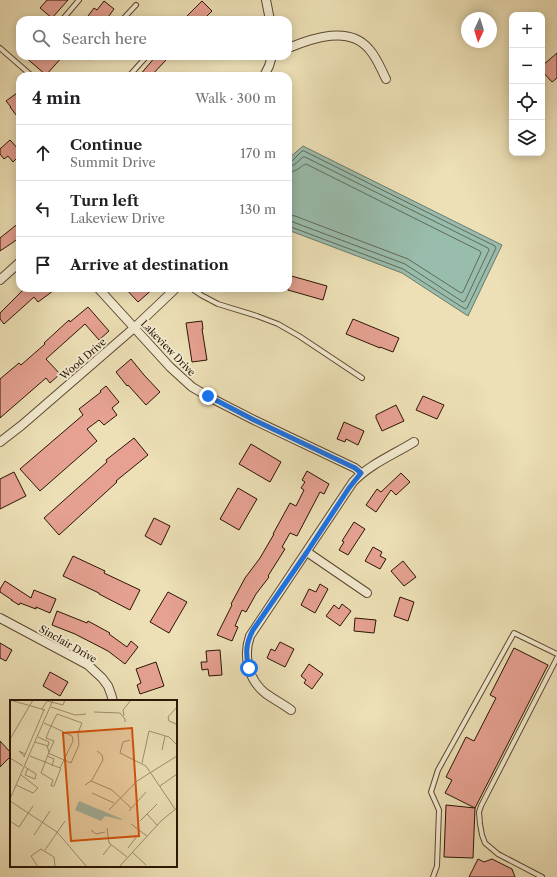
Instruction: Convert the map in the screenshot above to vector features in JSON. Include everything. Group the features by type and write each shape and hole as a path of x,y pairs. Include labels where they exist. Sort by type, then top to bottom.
{"street":[{"path":"266,0 269,16"},
{"path":"292,47 320,38 336,35 350,37 369,49 376,58 386,79"},
{"path":"266,72 271,60"},
{"path":"0,280 16,266"},
{"name":"Lakeview Drive","path":"102,292 170,368 192,387 254,420 355,468 361,473"},
{"name":"Wood Drive","path":"0,442 22,425 134,328 172,292"},
{"path":"292,710 260,688 252,676 246,659 250,636 349,488 361,473 414,442"},
{"path":"307,552 367,593"},
{"name":"Sinclair Drive","path":"0,618 88,665 108,686 112,700"}],"lane":[{"path":"65,16 79,0"},
{"path":"126,16 136,5"},
{"path":"0,48 27,72"},
{"path":"133,72 143,60"},
{"path":"197,292 218,304 278,324 299,336 362,378"},
{"path":"433,877 436,866 439,810 431,792 442,764 510,640 514,633 557,654"},
{"path":"542,877 498,854 485,843 482,835 479,812 557,658"}],"water":[{"path":"303,146 502,245 468,316 402,273 292,232 292,156"}],"building":[{"path":"47,0 68,0 54,16 50,16 40,8"},
{"path":"104,1 114,9 109,16 88,16 94,8 97,10"},
{"path":"202,1 212,11 207,16 187,16"},
{"path":"557,53 557,78 552,82 545,74 545,63"},
{"path":"29,60 59,60 49,72 43,72"},
{"path":"153,60 166,60 155,72 142,72"},
{"path":"16,94 16,115 11,107 6,101"},
{"path":"10,140 16,147 16,159 13,162 8,156 4,159 0,154 0,149"},
{"path":"16,225 16,240 0,251 0,238"},
{"path":"292,276 327,286 323,300 292,291"},
{"path":"21,292 52,292 38,302 34,297 4,324 0,319 0,313"},
{"path":"129,292 149,292 138,302"},
{"path":"88,307 109,331 99,340 85,324 46,359 60,374 50,383 46,378 0,418 0,379 19,363 21,365 69,320 70,322"},
{"path":"353,319 399,338 393,352 346,334"},
{"path":"202,321 207,360 192,362 186,323"},
{"path":"131,359 160,392 146,405 128,385 127,386 116,372"},
{"path":"106,386 119,402 112,408 117,415 104,425 99,420 87,429 97,441 40,491 20,469 83,415 79,409 101,392 100,391"},
{"path":"423,396 444,405 437,419 416,410"},
{"path":"396,405 404,421 382,431 376,415"},
{"path":"344,422 364,431 358,445 346,439 345,442 337,439"},
{"path":"134,438 148,455 116,481 117,482 59,535 44,518 107,462 106,460"},
{"path":"251,444 281,462 270,482 239,464"},
{"path":"307,471 329,484 324,494 320,492 297,536 290,533 282,547 285,549 268,576 269,577 256,594 246,612 242,610 235,626 238,627 232,641 217,635 245,578 260,558 290,503 296,506 304,490 301,488 305,482 302,480"},
{"path":"14,472 26,496 0,509 0,479"},
{"path":"401,473 410,482 396,495 391,490 376,512 366,505 377,489 381,492"},
{"path":"238,488 257,499 239,530 220,519"},
{"path":"154,518 170,526 161,545 145,536"},
{"path":"354,522 365,529 348,555 339,550 344,542 342,541"},
{"path":"373,547 382,552 380,556 386,559 380,569 365,561"},
{"path":"73,556 140,590 130,610 63,576"},
{"path":"403,561 416,577 404,586 391,571"},
{"path":"5,581 31,598 34,590 56,599 50,613 36,607 36,609 20,603 19,605 11,600 0,592 0,589"},
{"path":"320,584 328,589 315,613 301,605 309,589 316,592"},
{"path":"168,592 187,602 169,633 150,622"},
{"path":"400,597 414,602 408,621 394,616"},
{"path":"342,604 351,611 340,626 326,616 334,605 339,609"},
{"path":"57,611 87,623 88,621 110,633 109,634 127,647 131,641 138,647 125,664 108,651 75,634 52,625"},
{"path":"355,618 376,620 374,633 354,631"},
{"path":"280,642 294,649 285,667 267,658 271,649 275,651"},
{"path":"0,643 12,650 6,661 0,658"},
{"path":"514,648 548,665 475,808 445,793 452,780 446,777 466,737 474,741 496,698 490,695"},
{"path":"220,650 222,675 209,676 208,669 202,670 201,662 207,662 206,651"},
{"path":"156,662 164,686 140,694 137,685 141,683 136,669"},
{"path":"309,664 323,674 312,689 304,683 306,680 301,676"},
{"path":"50,672 68,682 60,696 43,686"},
{"path":"0,741 10,752 10,757 0,767"},
{"path":"446,805 475,808 473,858 444,857"},
{"path":"478,859 484,862 492,859 512,869 515,877 469,877"}],"route":[{"path":"208,396 254,420 355,468 361,473 353,482 253,630 247,648 246,659 249,668"}]}
